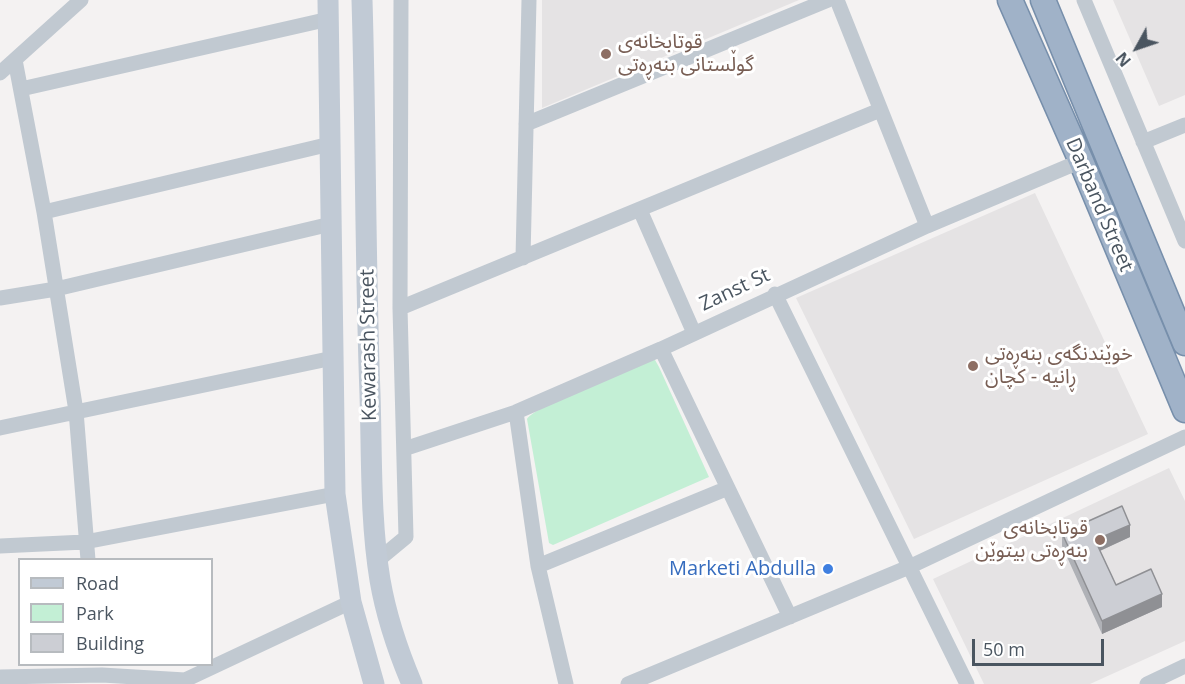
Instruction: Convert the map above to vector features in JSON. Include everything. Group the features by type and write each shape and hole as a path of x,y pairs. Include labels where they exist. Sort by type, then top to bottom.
{"highway":[{"name":"Darband Street","path":"1010,0 1081,161 1185,410"},
{"name":"Darband Street","path":"1043,0 1185,343"}],"main road":[{"name":"Kewarash Street","path":"362,0 373,512 377,561 388,613 412,684"},
{"name":"Kewarash Street","path":"328,10 335,494 351,602 374,684"}],"street":[{"path":"0,73 81,0"},
{"path":"377,561 406,537 400,308 400,0"},
{"path":"523,258 529,0"},
{"path":"526,124 828,0"},
{"path":"837,0 927,226"},
{"path":"1084,0 1185,241"},
{"path":"21,89 328,10"},
{"path":"15,60 44,212 76,411 88,558"},
{"path":"400,308 880,110"},
{"path":"1143,142 1185,125"},
{"path":"44,212 330,144"},
{"name":"Zanst St","path":"404,449 516,412 661,349 775,294 927,226 1081,161"},
{"path":"640,210 694,333"},
{"path":"0,298 56,289 331,224"},
{"path":"775,294 967,684"},
{"path":"661,349 790,617"},
{"path":"0,428 333,358"},
{"path":"516,412 538,566 566,684"},
{"path":"628,684 909,567 1185,436"},
{"path":"538,566 728,488"},
{"path":"0,546 86,542 335,494"},
{"path":"0,677 102,675 182,682 351,602"},
{"path":"1147,684 1185,666"}],"shaded area":[{"name":"قوتابخانه‌ی گوڵستانی بنه‌ڕه‌تی","path":"542,0 799,0 542,108"},
{"path":"1113,0 1185,0 1185,95 1159,106"},
{"name":"خوێندنگەی بنەڕەتی ڕانیە - کچان","path":"1035,193 1148,434 914,539 796,298"},
{"name":"قوتابخانەی بنەڕەتی بیتوێن","path":"1169,468 1185,501 1185,641 1090,684 984,684 933,579"}],"green space":[{"path":"651,359 655,360 659,367 709,477 553,545 549,543 527,419 547,405"}],"building":[{"path":"1122,506 1130,525 1095,540 1116,585 1151,569 1162,594 1102,621 1062,533"}],"place":[{"name":"قوتابخانه‌ی گوڵستانی بنه‌ڕه‌تی","path":"606,54"},
{"name":"خوێندنگەی بنەڕەتی ڕانیە - کچان","path":"973,366"},
{"name":"قوتابخانەی بنەڕەتی بیتوێن","path":"1100,540"},
{"name":"Marketi Abdulla","path":"828,569"}]}
